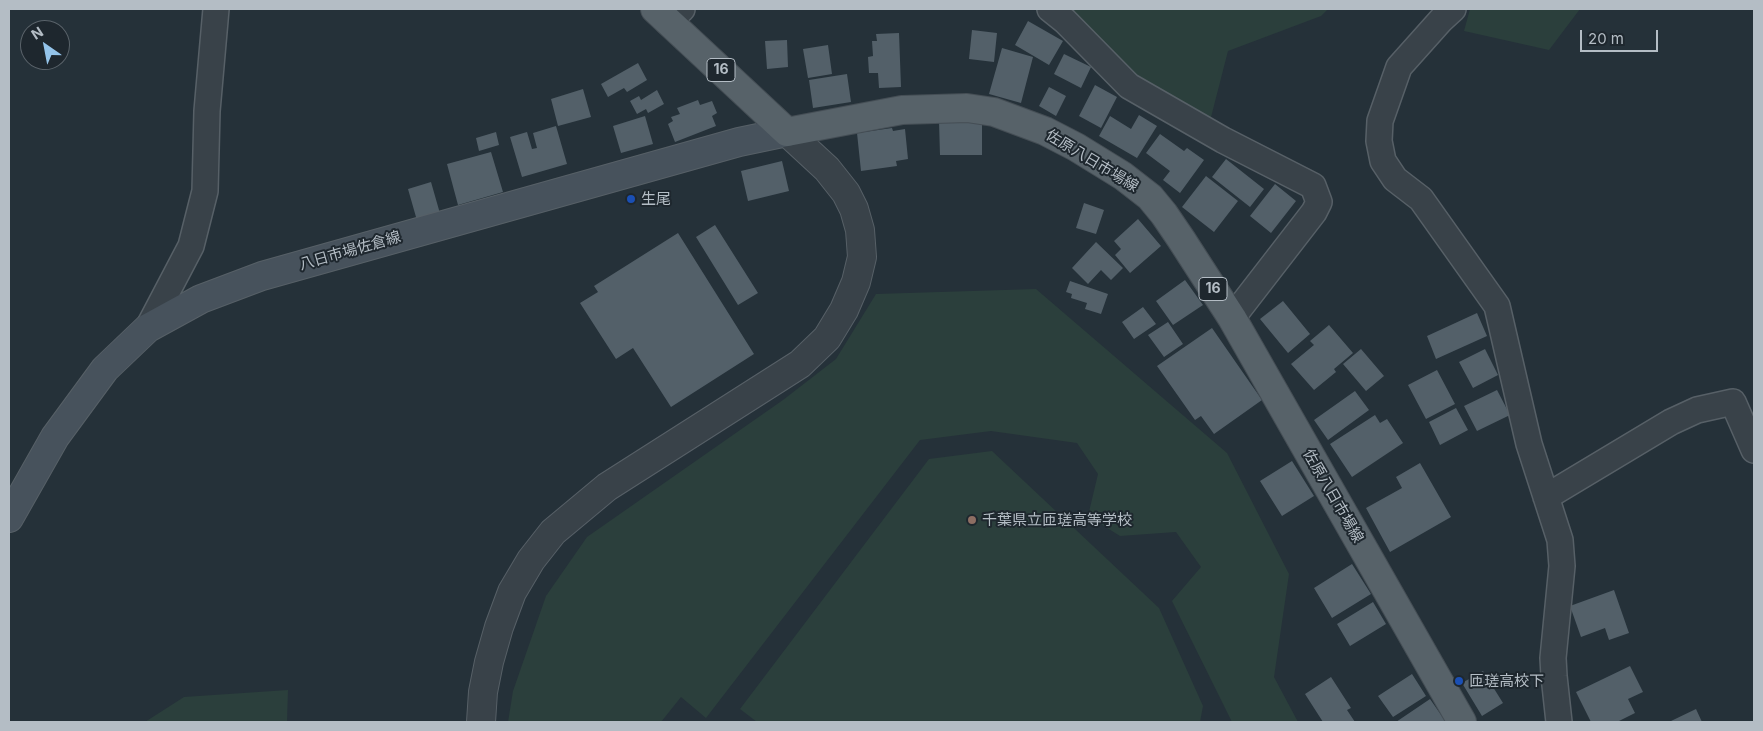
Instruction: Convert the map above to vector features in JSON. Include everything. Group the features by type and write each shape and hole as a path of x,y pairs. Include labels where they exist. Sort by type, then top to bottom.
{"main road":[{"name":"16","path":"668,13 788,132"},
{"name":"佐原八日市場線","path":"788,132 902,110 967,108 994,112 1046,131 1076,147 1123,176 1150,197 1181,239 1232,318 1462,722"},
{"name":"八日市場佐倉線","path":"9,518 55,437 111,362 148,328 201,299 262,276 730,145 788,132"}],"street":[{"path":"148,328 191,246 204,191 207,111 216,9"},
{"path":"1050,9 1065,21 1129,86 1223,140 1313,186 1319,202 1314,212 1232,318"},
{"path":"1454,9 1441,20 1399,68 1380,121 1379,141 1384,161 1395,178 1421,199 1497,306 1529,444 1560,540 1562,566 1553,658 1559,722"},
{"path":"481,722 483,692 489,662 512,592 531,560 553,532 607,487 800,364 827,338 844,310 856,282 862,257 860,230 854,209 846,193 827,169 788,132"},
{"path":"1546,497 1671,422 1697,410 1733,402 1754,450"}],"green space":[{"path":"1069,9 1328,9 1321,16 1228,51 1209,125 1095,51"},
{"path":"1470,9 1580,9 1549,50 1464,31"},
{"path":"1036,289 1227,453 1289,574 1274,677 1298,722 1232,722 1172,601 1201,567 1176,532 1120,536 1088,516 1098,474 1077,443 991,431 920,440 706,718 681,697 661,722 508,722 513,691 546,596 587,537 783,400 836,359 876,294"},
{"name":"千葉県立匝瑳高等学校","path":"992,451 1159,608 1203,706 1200,722 757,722 740,709 929,459"},
{"path":"288,690 287,722 145,722 184,697"}],"building":[{"path":"1028,21 1063,41 1049,65 1015,45"},
{"path":"972,30 997,33 994,62 969,59"},
{"path":"899,33 901,87 879,88 878,73 869,73 868,57 873,56 872,41 877,41 876,34"},
{"path":"787,40 788,67 767,69 765,41"},
{"path":"828,45 832,74 808,78 803,49"},
{"path":"1002,48 1033,57 1021,103 989,94"},
{"path":"1064,54 1091,67 1081,88 1054,74"},
{"path":"638,63 647,80 627,92 624,88 608,97 601,84"},
{"path":"847,74 851,102 813,108 809,80"},
{"path":"1095,85 1117,97 1101,128 1079,116"},
{"path":"1049,87 1066,96 1056,116 1039,106"},
{"path":"583,89 591,117 558,126 551,99"},
{"path":"657,90 664,104 648,113 646,109 637,114 630,101 639,96 641,100"},
{"path":"698,100 700,105 712,101 717,113 712,116 716,126 675,142 668,124 673,121 671,117 680,114 677,108"},
{"path":"1139,115 1157,126 1137,158 1099,136 1110,116 1131,129"},
{"path":"645,116 653,144 621,153 613,126"},
{"path":"939,121 982,121 982,155 940,155"},
{"path":"556,126 567,164 522,177 510,137 527,132 532,149 537,148 533,133"},
{"path":"892,128 893,131 905,129 908,159 896,161 897,166 861,171 857,133"},
{"path":"496,132 499,145 479,151 476,138"},
{"path":"1160,134 1184,151 1187,148 1204,160 1180,193 1163,180 1170,171 1146,153"},
{"path":"491,152 503,192 458,205 447,164"},
{"path":"1226,159 1264,189 1250,207 1212,177"},
{"path":"782,161 789,191 748,201 741,171"},
{"path":"1206,176 1238,201 1214,232 1182,207"},
{"path":"431,182 441,217 418,224 408,189"},
{"path":"1275,184 1296,201 1271,233 1250,216"},
{"path":"1084,203 1104,210 1096,234 1076,228"},
{"path":"1138,219 1161,246 1130,273 1115,255 1121,249 1114,241"},
{"path":"715,225 758,293 738,305 696,237"},
{"path":"678,233 754,354 671,407 633,348 616,359 580,303 598,292 594,286"},
{"path":"1096,242 1123,268 1111,280 1101,270 1088,284 1072,268"},
{"path":"1185,280 1203,305 1173,325 1156,301"},
{"path":"1070,281 1108,294 1101,314 1085,309 1087,303 1071,298 1072,294 1066,292"},
{"path":"1283,301 1310,334 1288,353 1260,319"},
{"path":"1143,307 1156,324 1134,339 1122,322"},
{"path":"1477,313 1487,336 1436,359 1427,336"},
{"path":"1168,322 1183,344 1164,357 1148,335"},
{"path":"1329,325 1353,353 1334,369 1336,372 1314,390 1291,364 1314,345 1310,341"},
{"path":"1212,328 1262,400 1214,434 1201,416 1195,420 1157,366"},
{"path":"1361,349 1384,376 1366,391 1343,364"},
{"path":"1485,349 1498,375 1473,388 1459,362"},
{"path":"1437,370 1455,404 1426,419 1408,385"},
{"path":"1497,390 1510,415 1477,431 1464,406"},
{"path":"1355,391 1369,410 1328,440 1314,420"},
{"path":"1456,408 1468,430 1440,445 1429,422"},
{"path":"1375,415 1380,423 1387,419 1403,443 1352,477 1330,444"},
{"path":"1292,461 1314,496 1282,516 1260,481"},
{"path":"1420,463 1451,517 1390,552 1366,508 1402,488 1396,477"},
{"path":"1352,564 1371,594 1332,618 1314,588"},
{"path":"1614,590 1629,633 1609,640 1605,628 1581,637 1570,606"},
{"path":"1373,602 1386,624 1350,646 1337,624"},
{"path":"1630,666 1643,692 1628,699 1635,713 1617,722 1591,722 1576,692"},
{"path":"1483,671 1503,703 1482,716 1462,683"},
{"path":"1412,674 1426,696 1393,717 1378,696"},
{"path":"1331,677 1351,708 1347,710 1355,722 1323,722 1305,694"},
{"path":"1430,699 1446,722 1396,722"},
{"path":"1696,709 1702,722 1671,721"}],"place":[{"name":"生尾","path":"631,199"},
{"name":"千葉県立匝瑳高等学校","path":"972,520"},
{"name":"匝瑳高校下","path":"1459,681"}]}
